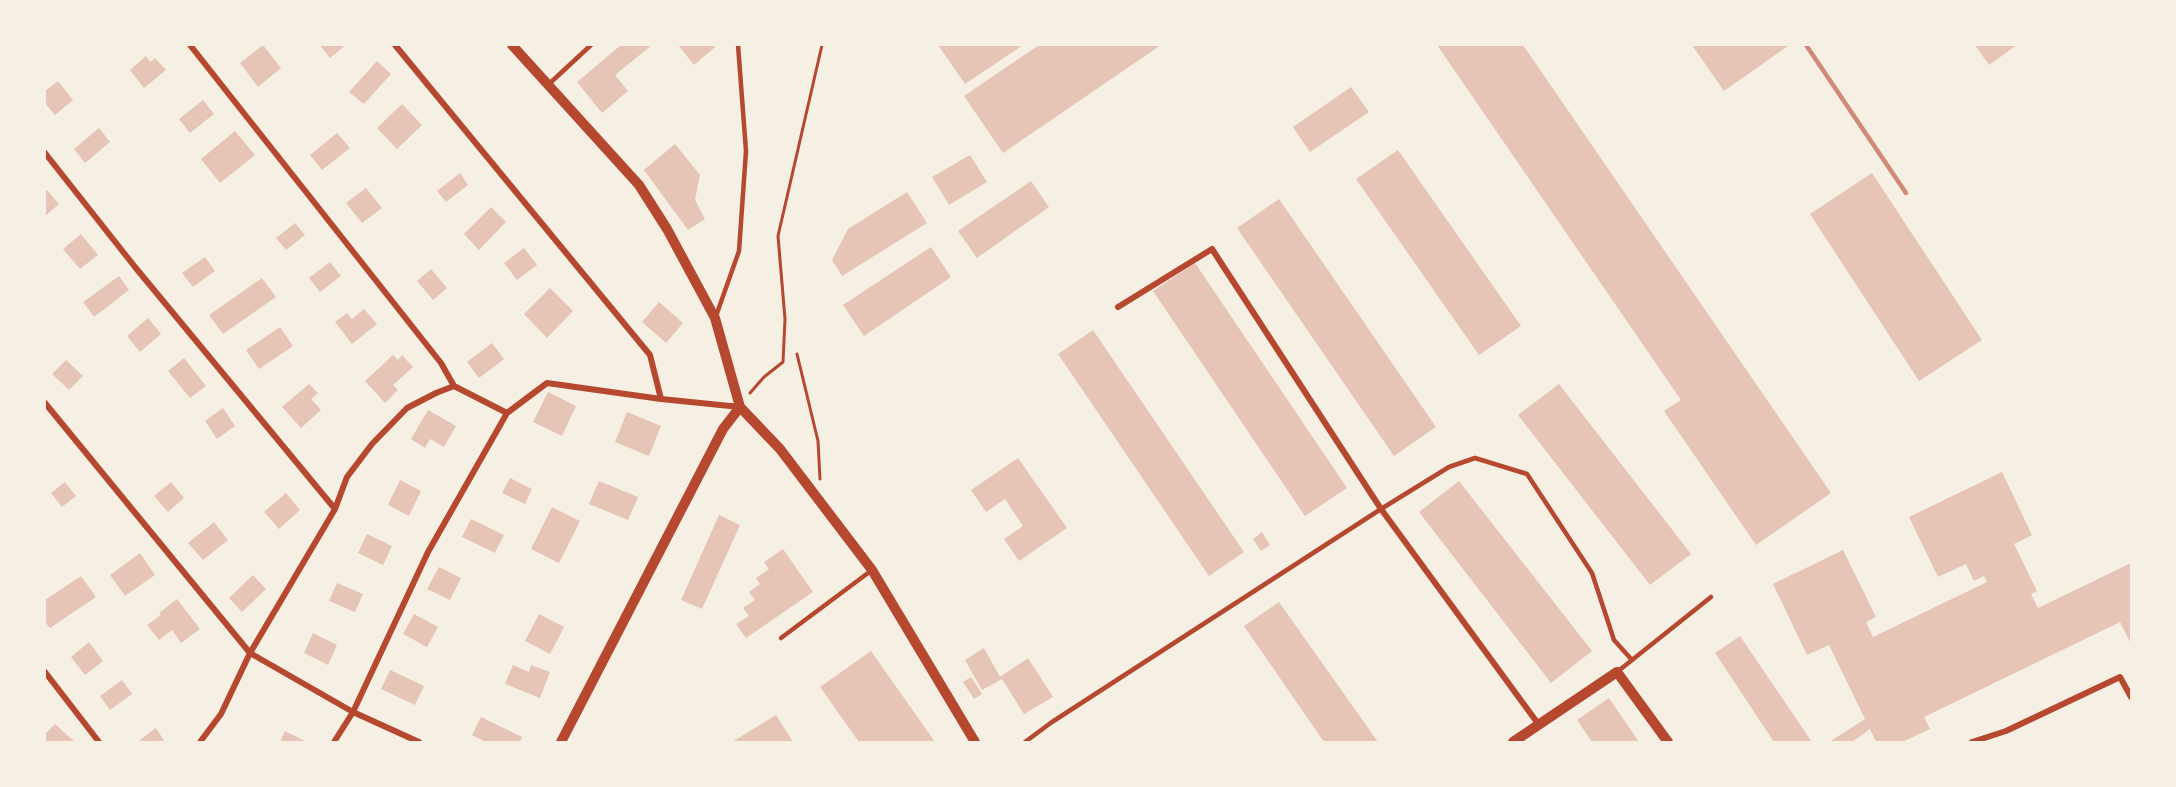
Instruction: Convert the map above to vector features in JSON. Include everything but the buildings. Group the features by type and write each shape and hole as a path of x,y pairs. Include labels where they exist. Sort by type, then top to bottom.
{"street":[{"path":"190,45 441,363 454,386 507,413"},
{"path":"395,45 650,355 661,399"},
{"path":"512,45 639,185 667,229 715,318 740,407 780,449 872,570 975,742"},
{"path":"45,153 135,267 335,509"},
{"path":"1118,307 1212,249 1381,509 1539,725"},
{"path":"334,742 353,712 428,552 507,413 547,383 661,399 740,407"},
{"path":"200,742 221,714 250,653 335,509 347,477 372,444 407,408 454,386"},
{"path":"45,403 250,653 353,712 419,742"},
{"path":"561,742 723,429 740,407"},
{"path":"45,672 99,742"},
{"path":"1513,742 1617,672 1668,742"},
{"path":"1972,742 2006,730 2120,677 2131,697"}],"lane":[{"path":"547,86 591,45"},
{"path":"715,318 739,251 746,151 738,45"},
{"path":"1025,742 1052,722 1381,509 1449,467 1474,458 1527,474 1592,573 1614,640 1632,660"},
{"path":"782,638 872,570"},
{"path":"1617,672 1711,597"}],"path":[{"path":"740,407 764,377 783,362 785,319 778,236 822,45"},
{"path":"798,354 818,441 821,503"}],"railway":[{"path":"1806,45 1906,193"}]}
